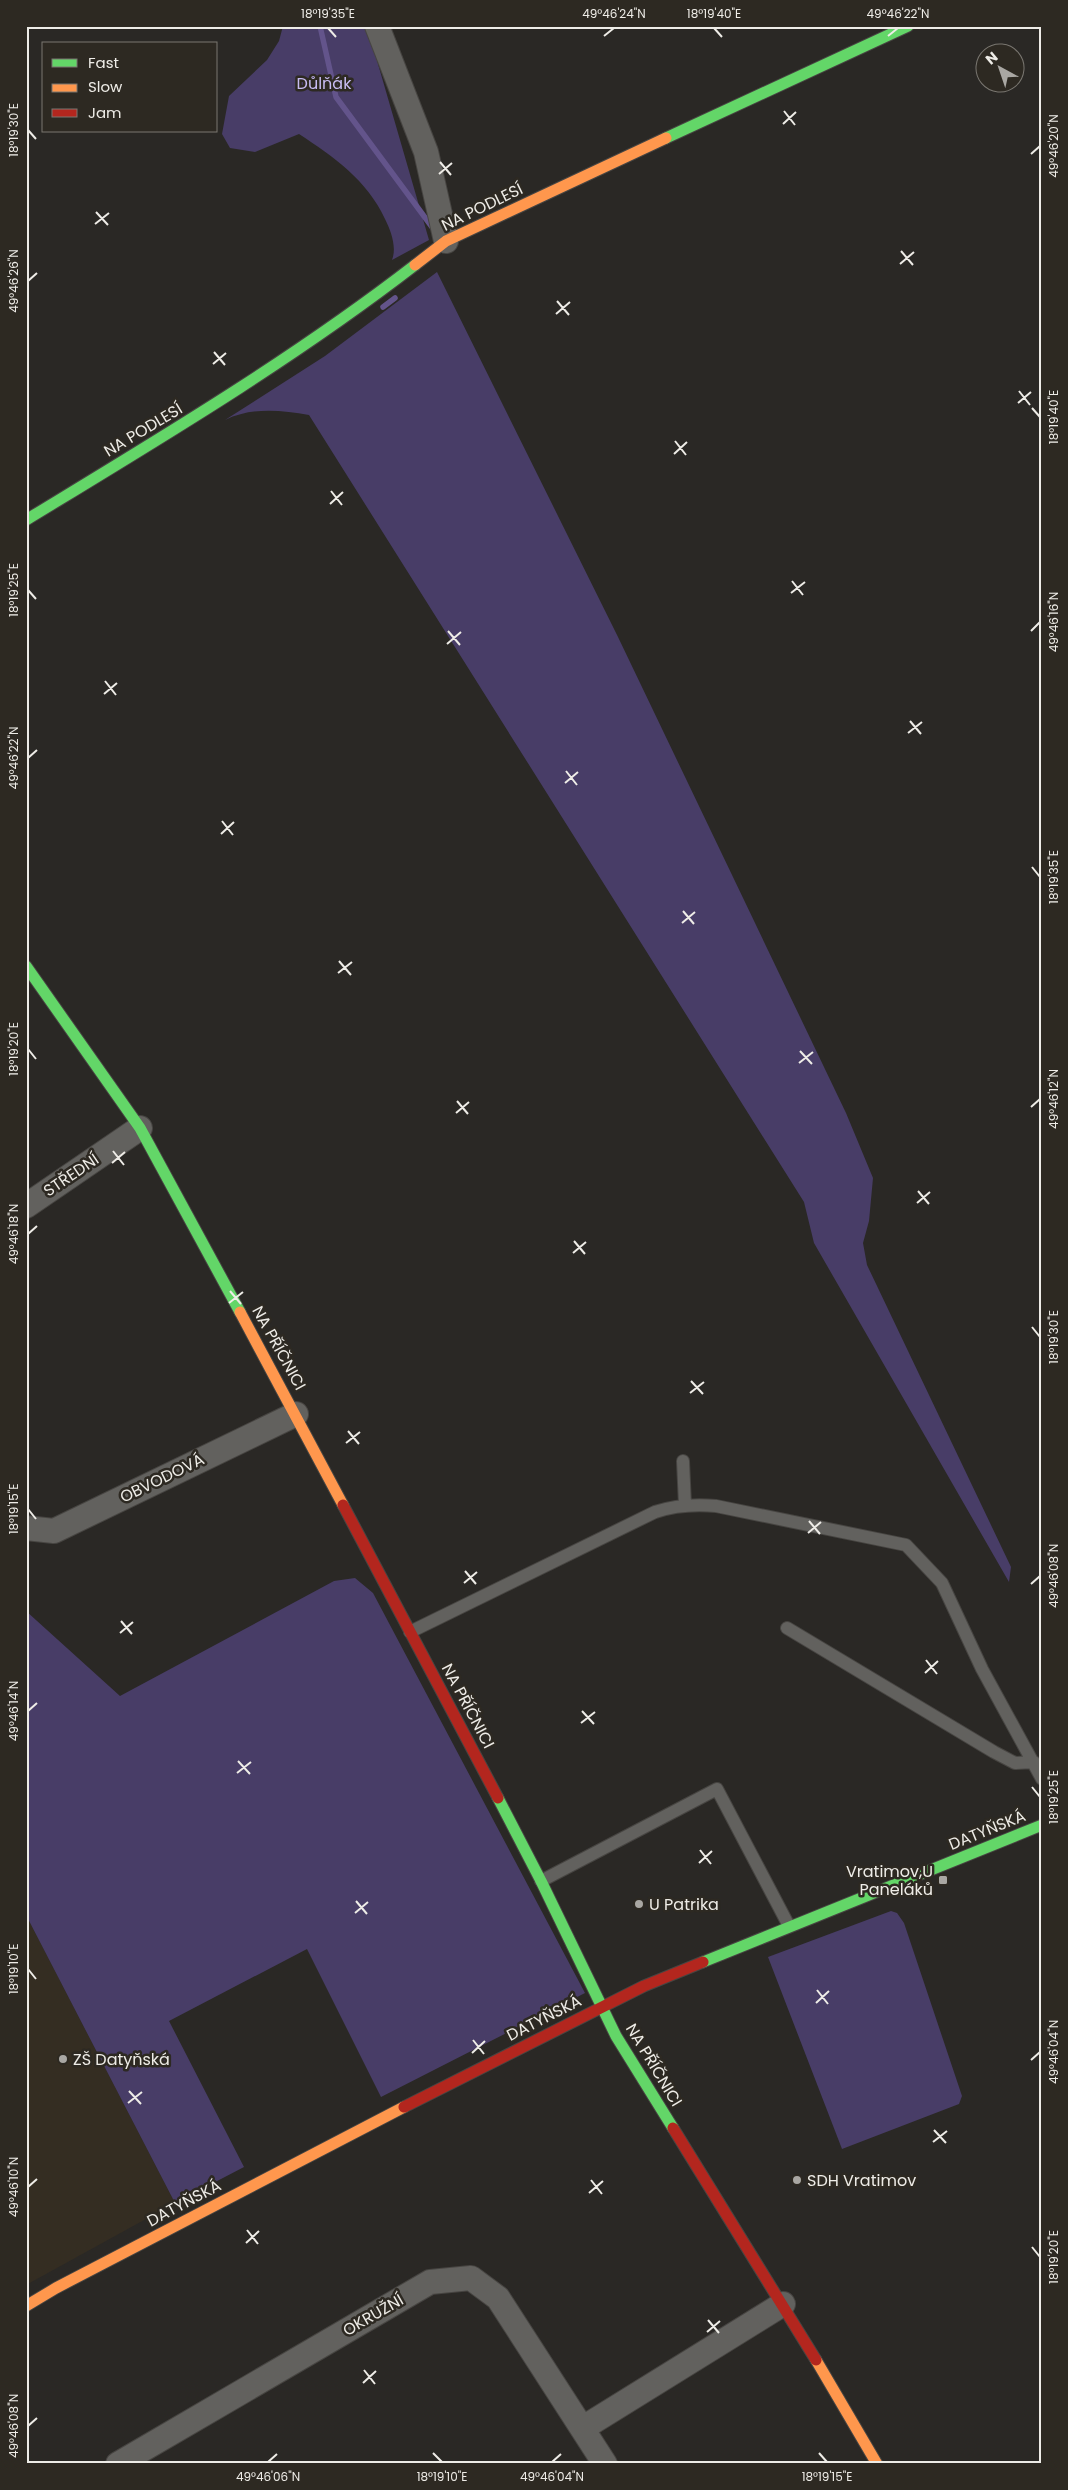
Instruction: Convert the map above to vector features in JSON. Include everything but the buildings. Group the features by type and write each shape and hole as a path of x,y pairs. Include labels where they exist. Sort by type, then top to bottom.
{"street":[{"path":"377,26 426,152 446,241"},
{"name":"NA PODLESÍ","path":"26,520 241,390 353,313 446,241 908,26"},
{"name":"NA PŘÍČNICI","path":"26,966 140,1128 296,1414 540,1881 603,2006 616,2036 783,2304 877,2464"},
{"name":"STŘEDNÍ","path":"26,1206 140,1128"},
{"name":"OBVODOVÁ","path":"26,1528 54,1531 296,1414"},
{"name":"DATYŇSKÁ","path":"26,2306 56,2288 329,2145 644,1986 1042,1825"},
{"name":"OKRUŽNÍ","path":"118,2464 430,2282 471,2278 498,2298 605,2464"},
{"path":"583,2428 783,2304"}],"lane":[{"path":"683,1461 685,1505"},
{"path":"410,1632 655,1512 685,1505 716,1506 906,1545 942,1583 982,1669 1042,1779"},
{"path":"787,1628 994,1752 1016,1763 1034,1762"},
{"path":"540,1881 717,1789 789,1926"}],"shaded area":[{"name":"ZŠ Datyňská","path":"26,1915 175,2203 26,2285"}],"green space":[{"name":"Důlňák","path":"283,26 367,26 429,240 392,260 394,244 391,234 378,205 369,192 348,170 299,134 255,152 230,148 222,134 229,96 267,60 279,41"},
{"path":"437,272 618,637 846,1113 873,1178 869,1221 863,1243 867,1265 1011,1567 1009,1582 814,1243 804,1202 309,415 256,411 225,420 325,356"},
{"path":"355,1578 373,1593 585,1993 381,2097 307,1949 169,2021 244,2167 175,2203 26,1915 26,1611 120,1696 334,1581"},
{"path":"891,1911 897,1913 904,1923 962,2096 959,2104 842,2149 768,1957"}],"waterway":[{"path":"320,26 336,97 432,227"},
{"path":"383,307 395,298"}],"traffic: fast":[{"path":"666,138 908,26"},
{"path":"26,520 175,429 273,366 321,334 415,265"},
{"path":"26,966 140,1128 240,1312"},
{"path":"498,1798 541,1881 616,2036 673,2128"},
{"path":"703,1962 1042,1825"}],"traffic: slow":[{"path":"415,265 446,241 666,138"},
{"path":"240,1312 343,1505"},
{"path":"26,2306 56,2288 404,2107"},
{"path":"816,2360 877,2464"}],"traffic: jam":[{"path":"343,1505 498,1798"},
{"path":"404,2107 644,1986 703,1962"},
{"path":"673,2128 816,2360"}],"place":[{"name":"Vratimov,U Paneláků","path":"943,1880"},
{"name":"U Patrika","path":"639,1904"},
{"name":"ZŠ Datyňská","path":"63,2059"},
{"name":"SDH Vratimov","path":"797,2180"}]}
